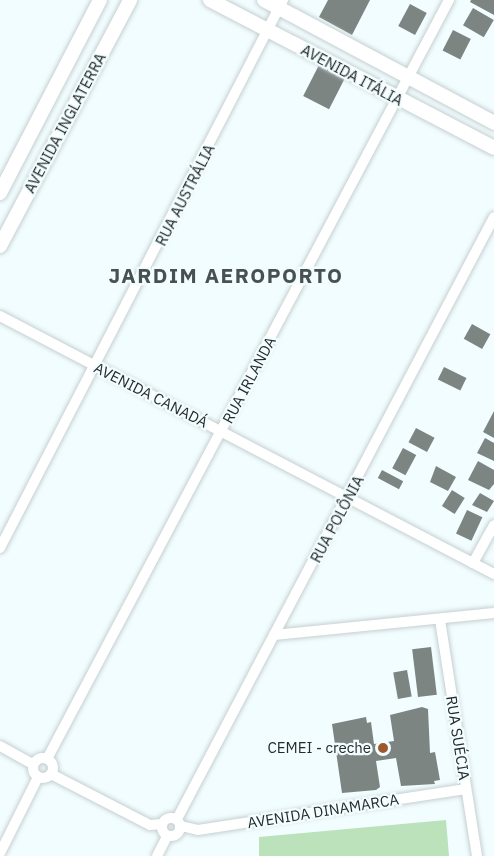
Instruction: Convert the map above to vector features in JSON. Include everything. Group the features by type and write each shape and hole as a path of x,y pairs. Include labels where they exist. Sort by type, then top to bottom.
{"street":[{"name":"AVENIDA INGLATERRA","path":"0,193 100,0"},
{"name":"AVENIDA INGLATERRA","path":"0,246 130,0"},
{"name":"AVENIDA ITÁLIA","path":"210,0 494,148"},
{"name":"AVENIDA ITÁLIA","path":"264,0 281,4 409,78 494,123"},
{"name":"RUA IRLANDA","path":"47,759 449,0"},
{"name":"RUA AUSTRÁLIA","path":"0,548 97,367 281,4"},
{"name":"RUA POLÔNIA","path":"179,823 274,635 348,500 494,217"},
{"name":"AVENIDA CANADÁ","path":"0,316 222,431 348,500 494,574"},
{"path":"473,563 494,525"},
{"path":"274,635 492,613"},
{"name":"RUA SUÉCIA","path":"440,620 477,856"},
{"path":"0,746 33,764 38,777 0,853"},
{"path":"33,764 39,759 47,759 53,766 51,774"},
{"path":"38,777 51,774 150,825 162,824 170,818 179,823 177,835 167,836"},
{"name":"AVENIDA DINAMARCA","path":"179,823 198,830 465,789"},
{"path":"157,856 167,836 162,824"}],"green space":[{"path":"446,820 449,856 259,856 259,837"}],"building":[{"path":"328,0 370,0 352,35 319,17"},
{"path":"471,0 494,0 494,15 470,2"},
{"path":"410,4 427,13 415,35 398,26"},
{"path":"473,8 494,20 484,37 463,25"},
{"path":"453,30 471,39 460,60 443,50"},
{"path":"320,63 346,76 329,109 303,96"},
{"path":"472,324 490,334 482,349 464,339"},
{"path":"444,367 466,378 460,391 438,380"},
{"path":"494,411 494,438 483,432"},
{"path":"416,428 435,438 427,452 408,442"},
{"path":"485,438 494,443 494,461 477,453"},
{"path":"403,448 416,455 405,475 392,468"},
{"path":"478,461 494,470 494,484 489,490 468,480"},
{"path":"436,466 456,477 448,491 430,482"},
{"path":"382,470 403,481 399,489 378,478"},
{"path":"452,490 465,498 455,514 442,506"},
{"path":"480,493 494,501 487,512 472,505"},
{"path":"467,510 482,517 471,541 456,534"},
{"path":"431,647 437,695 418,697 412,649"},
{"path":"407,670 412,697 398,699 393,672"},
{"name":"CEMEI - creche","path":"422,707 428,709 430,753 435,752 440,780 434,781 435,784 401,786 396,758 376,761 380,787 376,790 342,793 332,724 366,717 367,723 371,722 374,744 394,741 390,715"}],"place":[{"name":"CEMEI - creche","path":"383,748"}],"district":[{"name":"JARDIM AEROPORTO","path":"226,275"}]}
